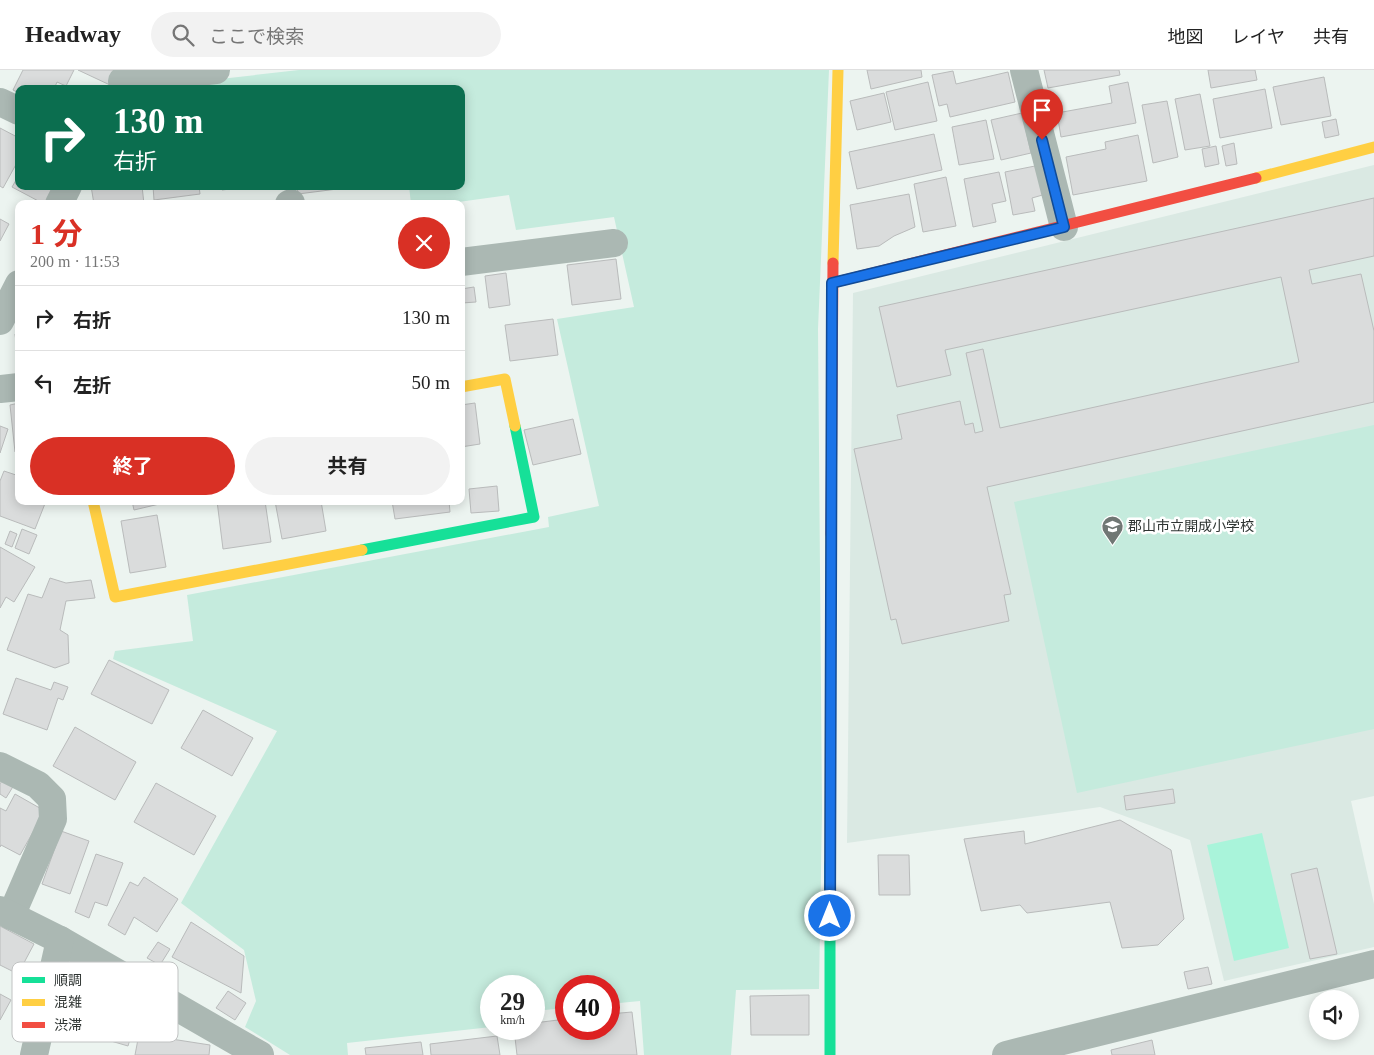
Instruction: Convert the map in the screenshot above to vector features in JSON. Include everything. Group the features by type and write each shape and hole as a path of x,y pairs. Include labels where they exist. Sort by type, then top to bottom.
{"street":[{"path":"121,80 216,70"},
{"path":"830,1055 832,283 838,70"},
{"path":"1024,70 1064,227"},
{"path":"0,102 15,109"},
{"path":"832,283 1064,227 1374,147"},
{"path":"465,262 614,243"},
{"path":"7,319 15,296"},
{"path":"94,505 115,597 534,517 505,379 465,386"},
{"path":"0,389 15,387"},
{"path":"0,766 38,784 52,799 53,812 53,819 6,913 98,962"},
{"path":"55,962 60,940"},
{"path":"1006,1055 1374,964"},
{"path":"178,1008 260,1055"},
{"path":"34,1055 37,1042"}],"shaded area":[{"path":"299,70 829,70 818,329 822,811 819,989 736,990 731,1055 644,1055 640,1001 620,1003 620,975 555,975 555,1009 545,1010 545,975 480,975 480,1028 347,1043 348,1055 290,1055 245,1027 256,1001 244,950 181,903 277,731 113,659 115,651 193,641 187,595 549,527 548,517 599,506 557,319 634,307 614,217 516,230 509,195 465,201 411,200 409,190 465,190 465,85 167,85"},
{"name":"郡山市立開成小学校","path":"1374,165 1374,796 1351,801 1374,904 1374,947 1224,981 1190,840 1100,807 847,843 853,293"},
{"path":"1374,425 1374,729 1077,793 1014,502"},
{"path":"1262,833 1289,948 1234,961 1207,845"}],"building":[{"path":"23,70 74,70 66,85 57,82 56,85 16,85"},
{"path":"78,70 117,70 110,85"},
{"path":"867,70 921,70 922,77 871,89"},
{"path":"1044,70 1119,70 1120,75 1048,88"},
{"path":"1208,70 1255,70 1257,80 1211,88"},
{"path":"953,71 956,84 1008,72 1015,102 950,117 947,104 939,106 932,75"},
{"path":"1324,77 1331,116 1281,125 1273,87"},
{"path":"928,82 937,121 895,130 886,92"},
{"path":"1128,82 1136,123 1061,137 1057,113 1112,103 1109,86"},
{"path":"1265,89 1272,128 1220,138 1213,99"},
{"path":"884,93 891,122 857,130 850,101"},
{"path":"1200,94 1210,146 1185,150 1175,99"},
{"path":"1167,101 1178,157 1153,163 1142,105"},
{"path":"1022,113 1031,153 1001,160 991,120"},
{"path":"1336,119 1339,135 1325,138 1322,122"},
{"path":"986,120 994,159 959,165 952,127"},
{"path":"0,128 15,136 15,166 3,188 0,186"},
{"path":"934,134 942,170 857,189 849,152"},
{"path":"1138,135 1147,181 1073,195 1066,157 1106,149 1105,142"},
{"path":"1234,143 1237,164 1226,166 1222,146"},
{"path":"1216,146 1219,164 1205,167 1202,149"},
{"path":"1040,165 1046,194 1032,198 1035,211 1013,215 1005,172"},
{"path":"999,172 1006,201 992,204 996,222 973,227 964,179"},
{"path":"946,177 956,226 923,232 914,184"},
{"path":"18,190 59,190 54,200 36,200"},
{"path":"92,190 142,190 144,200 93,200"},
{"path":"153,190 200,190 200,194 154,200"},
{"path":"298,190 329,190 298,194"},
{"path":"909,194 915,227 894,236 879,246 857,249 850,205"},
{"path":"1374,198 1374,256 1309,270 1312,284 1361,274 1374,331 1374,402 987,487 1011,594 1004,595 1009,621 902,644 896,619 891,620 854,449 902,439 897,415 960,401 965,425 973,423 975,433 983,431 966,353 983,349 1000,428 1299,362 1281,277 945,350 951,375 897,387 879,307"},
{"path":"0,219 9,224 0,241"},
{"path":"616,259 621,299 572,305 567,265"},
{"path":"506,273 510,305 489,308 485,276"},
{"path":"474,287 476,302 465,303 465,288"},
{"path":"553,319 558,355 510,361 505,325"},
{"path":"475,403 480,444 465,446 465,404"},
{"path":"15,404 15,452 10,405"},
{"path":"573,419 581,454 533,465 524,430"},
{"path":"0,426 8,429 0,453"},
{"path":"4,471 15,475 15,505 44,505 35,529 0,516 0,481"},
{"path":"497,486 499,511 471,513 469,489"},
{"path":"133,505 155,505 134,510"},
{"path":"218,505 266,505 271,542 223,549"},
{"path":"276,505 322,505 326,531 282,539"},
{"path":"393,505 449,505 450,512 395,519"},
{"path":"157,515 166,567 130,573 121,521"},
{"path":"22,529 37,535 29,554 15,548"},
{"path":"10,531 17,534 12,547 5,544"},
{"path":"0,547 35,567 14,602 6,597 0,608"},
{"path":"50,578 66,583 91,580 95,598 66,601 60,630 68,635 69,663 55,668 7,650 28,594 42,598"},
{"path":"109,660 169,690 152,724 91,694"},
{"path":"16,678 51,690 54,682 68,687 63,700 58,698 47,730 3,714"},
{"path":"203,710 253,738 232,776 181,748"},
{"path":"75,727 136,762 115,800 53,766"},
{"path":"3,779 14,785 6,798 0,794 0,784"},
{"path":"156,783 216,816 194,855 134,822"},
{"path":"1173,789 1175,803 1126,810 1124,796"},
{"path":"15,794 45,811 20,855 1,845 0,847 0,808 6,811"},
{"path":"1120,820 1171,850 1184,919 1158,945 1122,948 1110,902 1027,913 1020,905 981,911 964,839 1024,831 1025,844"},
{"path":"61,831 89,841 70,894 42,884"},
{"path":"96,854 123,863 107,906 95,902 89,918 75,912"},
{"path":"878,855 909,855 910,895 879,895"},
{"path":"1317,868 1337,954 1310,959 1291,874"},
{"path":"144,877 178,899 157,932 134,917 125,935 108,925 130,882 138,886"},
{"path":"191,922 244,956 241,993 172,957"},
{"path":"0,926 34,944 24,962 12,962 12,971 0,965"},
{"path":"158,942 170,949 162,962 154,962 147,958"},
{"path":"1208,967 1212,984 1188,989 1184,972"},
{"path":"228,991 246,1003 235,1020 216,1008"},
{"path":"0,994 11,1000 0,1020"},
{"path":"809,995 809,1035 751,1035 750,996"},
{"path":"632,1012 637,1055 517,1055 515,1040 545,1040 545,1022 555,1020 555,1040 620,1040 620,1013"},
{"path":"480,1038 480,1040 498,1040 500,1055 431,1055 430,1044"},
{"path":"178,1040 210,1045 209,1055 135,1055 137,1042 178,1042"},
{"path":"1152,1040 1155,1055 1112,1055 1111,1050"},
{"path":"114,1042 129,1042 128,1046"},
{"path":"421,1042 423,1055 366,1055 365,1048"}],"traffic: fast":[{"path":"362,550 534,517 515,426"},
{"path":"830,863 830,1055"}],"traffic: slow":[{"path":"833,263 838,70"},
{"path":"1256,178 1374,147"},
{"path":"465,386 505,379 515,426"},
{"path":"94,505 115,597 362,550"},
{"path":"830,863 831,534"}],"traffic: jam":[{"path":"832,283 1256,178"},
{"path":"831,534 833,263"}],"place":[{"name":"郡山市立開成小学校","path":"1112,545"}],"route":[{"path":"830,916 832,283 1064,227 1042,140"}]}
